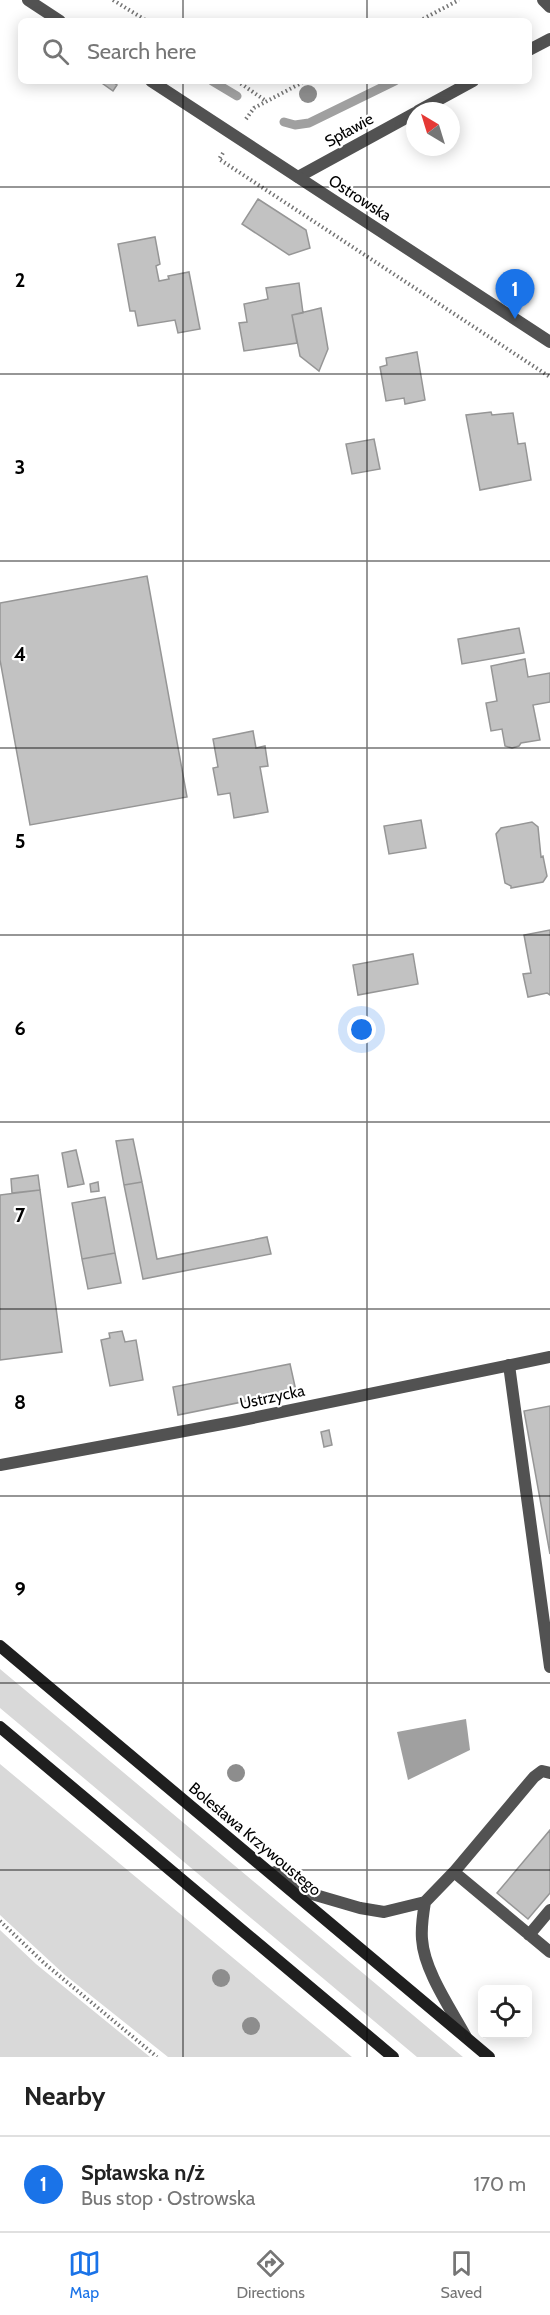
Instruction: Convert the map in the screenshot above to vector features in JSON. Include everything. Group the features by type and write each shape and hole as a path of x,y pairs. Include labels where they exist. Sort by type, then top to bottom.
{"main road":[{"name":"Bolesława Krzywoustego","path":"0,1646 489,2057"},
{"path":"0,1727 393,2057"}],"street":[{"path":"28,0 55,18"},
{"path":"543,0 550,7"},
{"path":"532,48 550,39"},
{"name":"Ostrowska","path":"156,84 550,342"},
{"name":"Spławie","path":"435,102 468,84"},
{"name":"Spławie","path":"298,177 406,118"},
{"name":"Ustrzycka","path":"0,1465 233,1422 550,1357"},
{"path":"509,1365 550,1667"},
{"path":"256,1861 312,1894 360,1908 384,1912 425,1902 454,1872 534,1777 542,1771 550,1773"},
{"path":"454,1872 550,1952"},
{"path":"425,1902 422,1939 424,1953 435,1979 467,2038"},
{"path":"529,1935 550,1910"}],"path":[{"path":"113,0 142,18"},
{"path":"425,18 459,0"},
{"path":"241,84 266,101"},
{"path":"234,136 254,108 299,84"},
{"path":"219,159 550,378"},
{"path":"0,1922 52,1970 158,2057"}],"shaded area":[{"path":"0,1669 463,2057 417,2057 0,1708"},
{"path":"466,1719 470,1750 408,1780 397,1732"},
{"path":"0,1764 352,2057 168,2057 65,1975 0,1915"},
{"path":"0,1930 36,1964 150,2057 0,2057"}],"building":[{"path":"103,84 117,85 113,91"},
{"path":"258,199 306,230 310,248 289,255 242,224"},
{"path":"155,237 160,264 156,266 159,281 169,279 168,276 189,272 200,329 178,333 175,320 138,326 135,311 130,311 118,244"},
{"path":"299,283 303,313 292,315 297,343 244,351 239,323 247,322 244,304 268,299 266,288"},
{"path":"321,308 328,349 319,371 300,356 292,315"},
{"path":"417,352 425,400 405,404 404,398 386,401 380,367 387,365 386,358"},
{"path":"491,412 492,415 513,413 518,444 525,443 531,480 480,490 466,415"},
{"path":"374,439 380,469 352,474 346,444"},
{"path":"147,576 187,797 30,825 0,660 0,603"},
{"path":"519,628 524,653 462,664 458,639"},
{"path":"525,659 528,677 550,673 550,702 533,705 540,740 521,743 512,748 505,746 502,729 491,731 486,703 497,701 491,666"},
{"path":"253,731 256,748 265,746 268,766 260,767 268,812 234,818 230,793 218,795 213,768 218,767 213,739"},
{"path":"421,820 426,848 389,854 384,826"},
{"path":"532,822 538,827 541,857 543,856 547,876 543,882 511,888 505,883 496,834 501,828"},
{"path":"550,930 550,995 547,993 528,997 523,974 531,973 524,935"},
{"path":"413,954 418,984 358,995 353,965"},
{"path":"133,1139 142,1182 124,1185 116,1141"},
{"path":"76,1150 84,1184 68,1187 62,1153"},
{"path":"38,1175 40,1190 12,1193 11,1179"},
{"path":"98,1182 99,1191 91,1192 90,1184"},
{"path":"142,1182 157,1259 267,1237 271,1254 143,1279 124,1185"},
{"path":"40,1190 62,1352 0,1360 0,1195"},
{"path":"105,1197 115,1253 82,1259 72,1203"},
{"path":"115,1253 121,1283 88,1289 82,1259"},
{"path":"122,1331 125,1342 136,1340 143,1380 110,1386 101,1340 110,1338 109,1333"},
{"path":"290,1364 296,1391 178,1415 173,1387"},
{"path":"550,1406 550,1554 524,1411"},
{"path":"329,1430 332,1445 324,1447 321,1432"},
{"path":"550,1830 550,1893 528,1919 497,1893"}],"waterway":[{"path":"217,84 237,96"},
{"path":"284,122 295,125 309,123 389,84"}],"place":[{"name":"Spławska n/ż","path":"515,319"}]}
